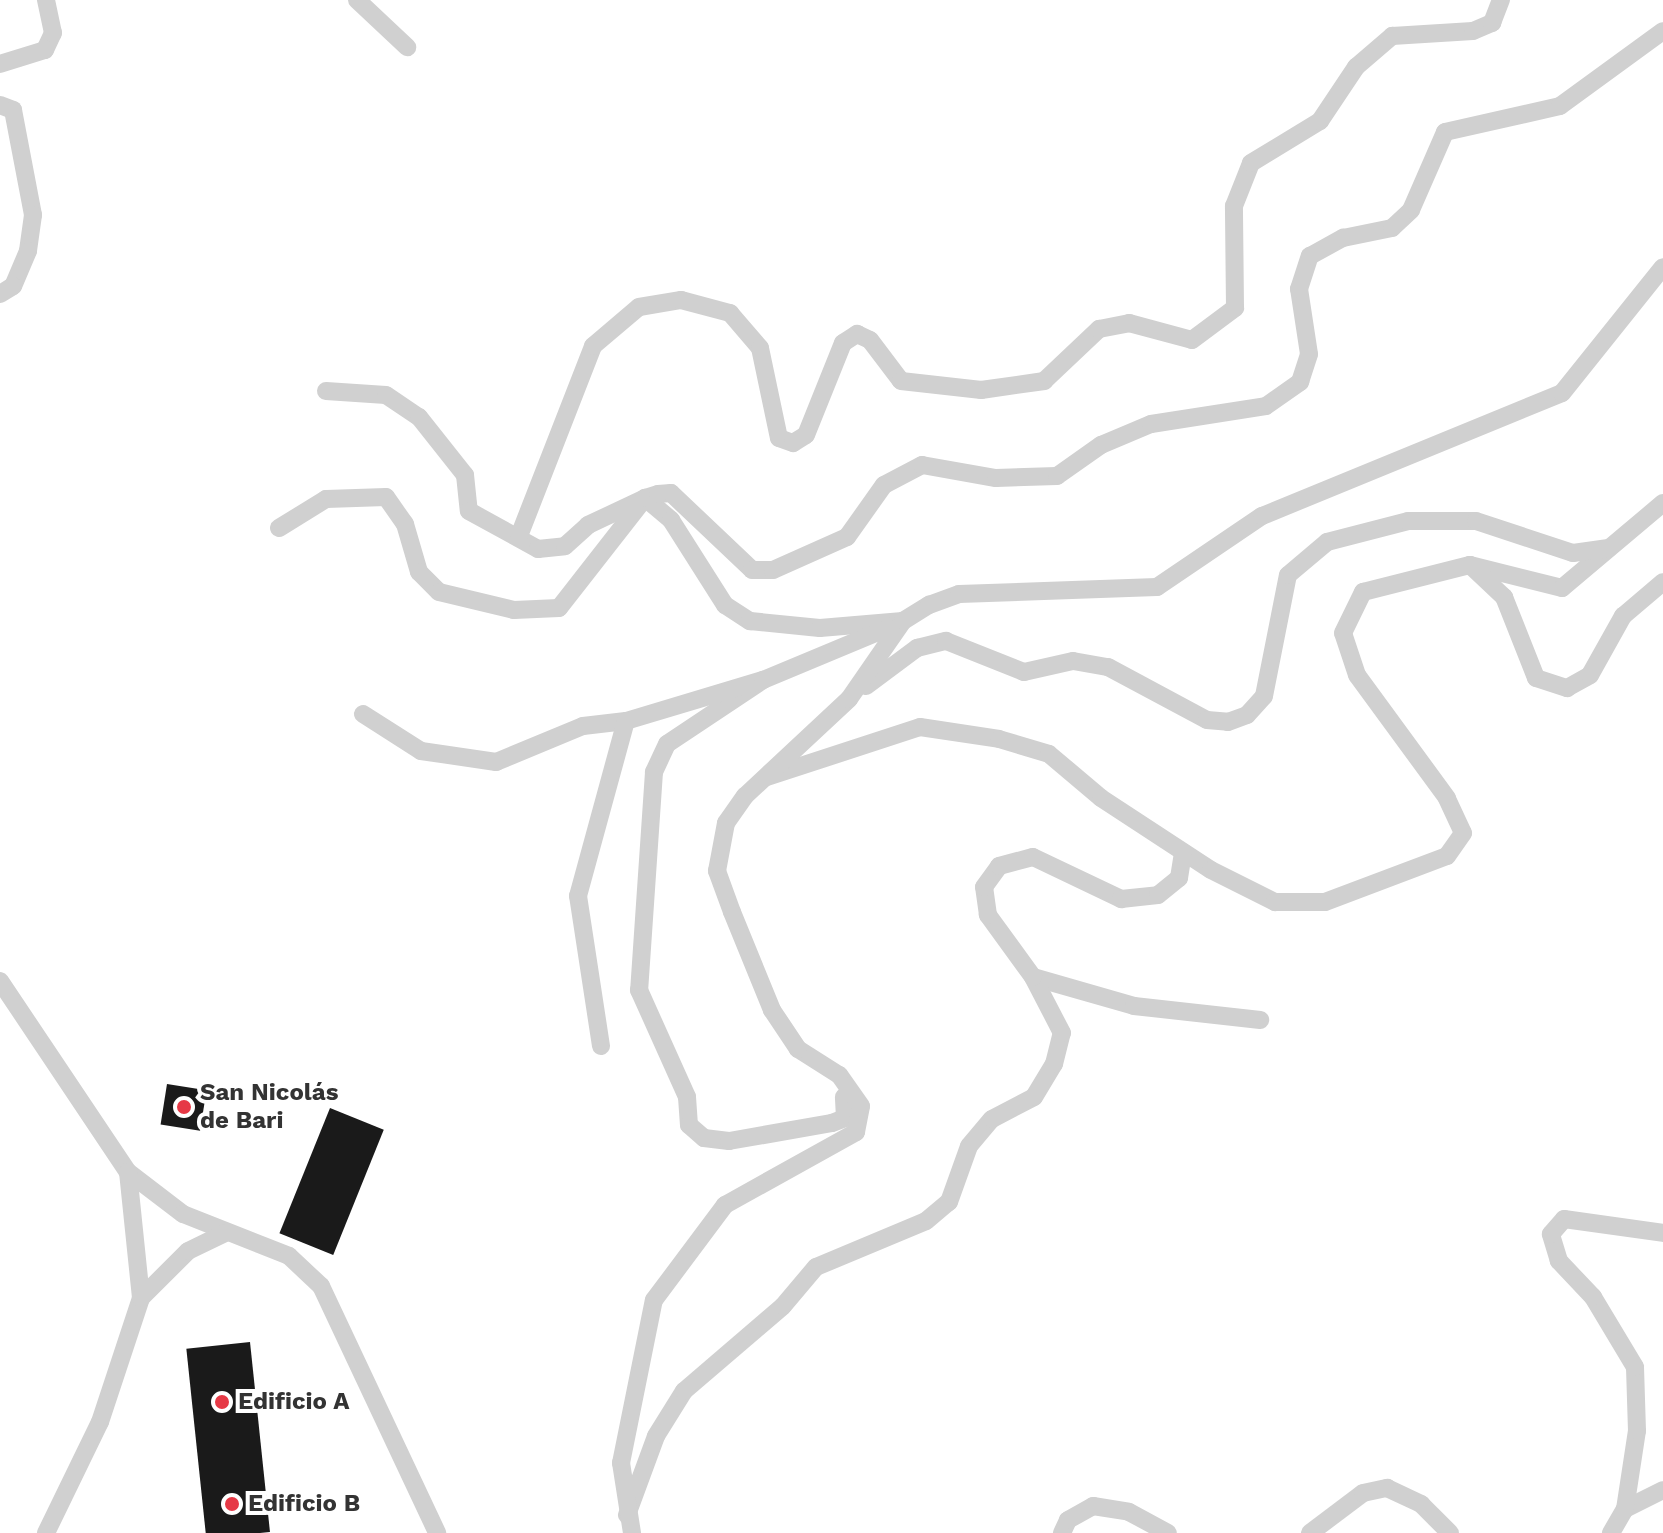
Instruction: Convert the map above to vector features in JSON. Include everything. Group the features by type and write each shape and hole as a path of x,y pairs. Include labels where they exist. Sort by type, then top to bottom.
{"street":[{"path":"0,64 45,50 53,33 46,0"},
{"path":"357,0 407,47"},
{"path":"519,536 593,346 639,307 681,300 730,313 760,348 779,438 793,443 806,435 843,343 857,334 870,340 901,381 981,390 1044,381 1099,329 1129,323 1192,340 1235,308 1234,206 1251,163 1320,121 1356,67 1392,36 1473,31 1492,23 1501,0"},
{"path":"326,391 386,395 419,417 465,475 469,511 553,550 645,498 671,493 729,554 752,570 773,570 847,537 884,485 922,465 996,478 1057,476 1101,445 1151,424 1266,406 1300,382 1309,354 1299,289 1310,256 1343,238 1392,228 1411,210 1445,132 1560,106 1663,31"},
{"path":"0,105 13,110 33,215 23,263 13,286 0,294"},
{"path":"363,714 421,751 496,762 583,726 626,721 763,680 959,594 1157,587 1262,516 1562,393 1663,267"},
{"path":"279,528 326,499 386,497 405,524 419,572 439,592 514,610 559,608 645,498"},
{"path":"645,498 671,520 725,605 750,621 820,628 903,621"},
{"path":"762,779 920,727 999,739 1049,754 1183,852 1275,902 1325,902 1447,856 1463,833 1458,821 1357,675 1343,633 1363,592 1470,565 1562,588 1663,503"},
{"path":"629,1527 621,1463 654,1300 725,1205 856,1132 861,1106 839,1075 798,1049 772,1010 717,871 726,823 762,779 849,699 917,648 946,641 1024,672 1073,661 1108,667 1207,720 1228,722 1247,715 1264,696 1288,575 1327,542 1408,521 1476,521 1573,553 1607,548"},
{"path":"1470,565 1504,597 1536,678 1567,688 1590,675 1623,616 1663,582"},
{"path":"849,699 903,621"},
{"path":"763,680 667,744 654,772 639,990 687,1097 689,1125 704,1138 729,1141 832,1123 845,1118 844,1097"},
{"path":"601,1046 578,896 626,721"},
{"path":"629,1527 656,1436 684,1391 783,1306 816,1267 926,1221 949,1202 969,1146 992,1119 1034,1097 1062,1033 1033,977 988,915 984,887 999,866 1033,857 1121,899 1158,895 1179,878 1183,852"},
{"path":"1033,977 1134,1006 1260,1020"},
{"path":"0,981 128,1172 183,1214 289,1256 332,1300 437,1533"},
{"path":"46,1533 100,1422 141,1298 128,1172"},
{"path":"1611,1533 1625,1509 1637,1431 1635,1367 1593,1297 1559,1261 1551,1234 1564,1219 1663,1233"},
{"path":"141,1298 188,1251 225,1233"},
{"path":"1310,1533 1363,1493 1387,1488 1421,1504 1450,1533"},
{"path":"1625,1509 1663,1490"},
{"path":"1062,1533 1068,1520 1093,1506 1129,1512 1168,1533"}],"building":[{"name":"San Nicolás de Bari","path":"167,1084 207,1090 200,1131 161,1124"},
{"path":"330,1108 384,1130 333,1255 279,1233"},
{"path":"250,1342 270,1532 206,1533 186,1349"}],"place":[{"name":"San Nicolás de Bari","path":"184,1107"},
{"name":"Edificio A","path":"222,1402"},
{"name":"Edificio B","path":"232,1504"}]}
